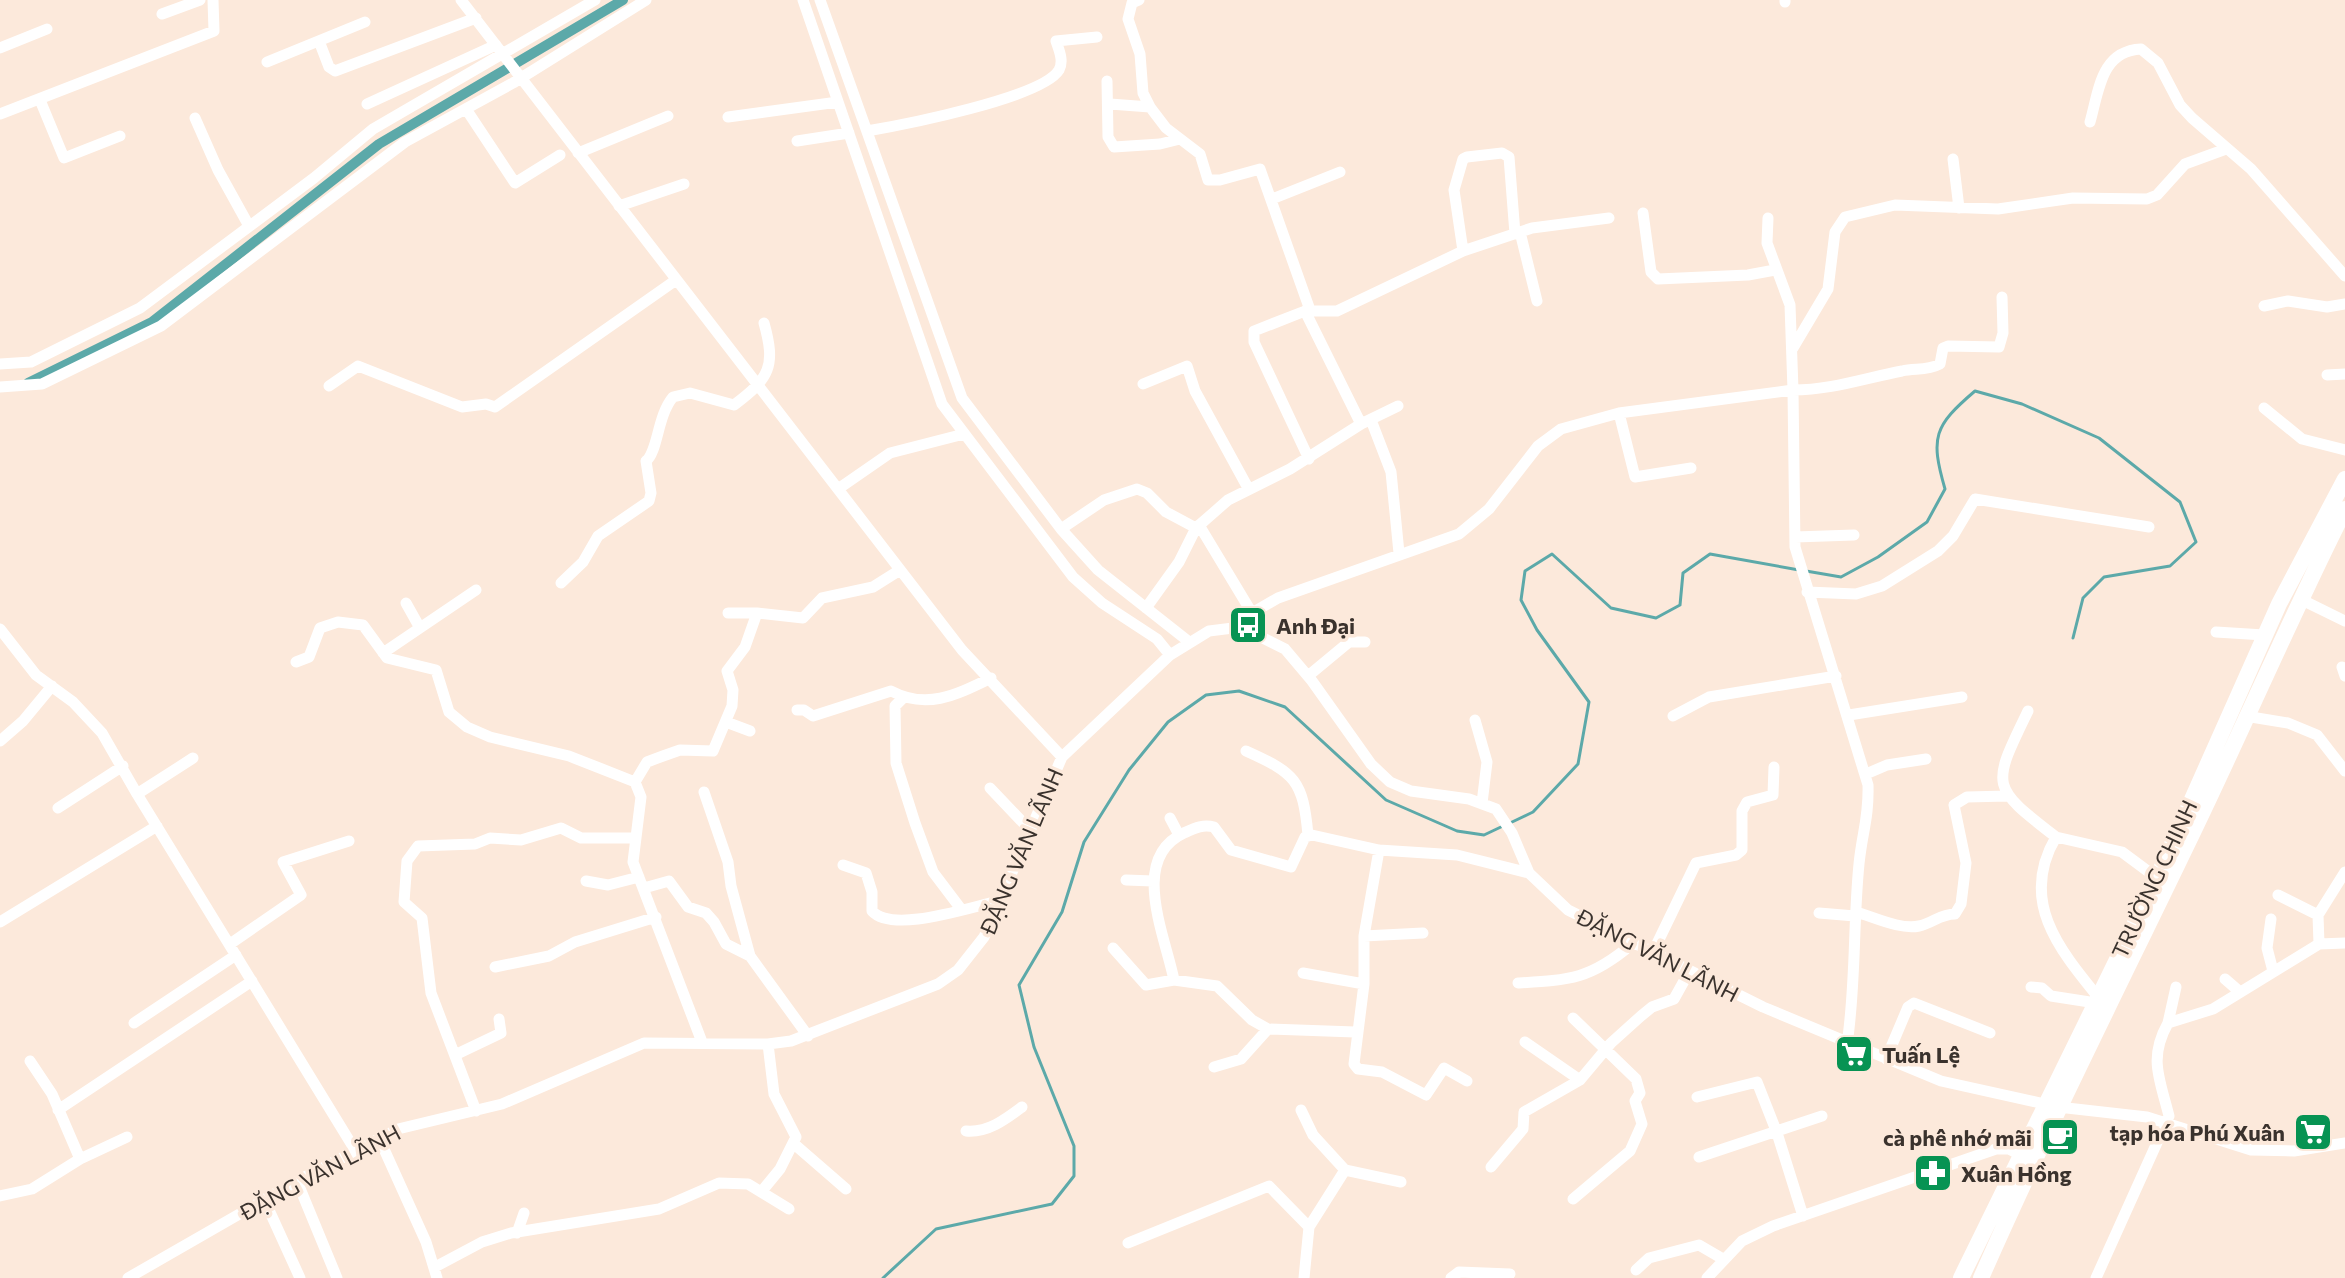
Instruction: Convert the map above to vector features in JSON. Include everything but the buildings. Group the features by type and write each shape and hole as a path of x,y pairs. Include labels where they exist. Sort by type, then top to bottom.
{"highway":[{"name":"TRƯỜNG CHINH","path":"1961,1278 2027,1158 2197,824 2245,705 2264,635 2345,479"},
{"name":"TRƯỜNG CHINH","path":"2253,680 2300,599 2345,509"},
{"name":"TRƯỜNG CHINH","path":"2052,1105 2097,1000 2245,705"},
{"name":"TRƯỜNG CHINH","path":"1981,1278 2027,1158"}],"street":[{"path":"162,14 200,0"},
{"path":"0,114 214,31 213,0"},
{"path":"461,0 962,650 1062,757"},
{"path":"0,364 31,362 140,308 373,129 595,0"},
{"path":"0,387 42,384 161,326 379,160 646,0"},
{"path":"803,0 927,369 946,409 1073,577 1102,603 1157,639 1170,655"},
{"path":"820,0 962,398 1061,529 1098,570 1188,641"},
{"path":"1139,0 1132,3 1128,19 1140,54 1143,93 1157,119 1203,158 1208,180 1220,180 1260,169 1308,311 1391,472 1399,553"},
{"path":"319,41 329,67 335,71 476,18"},
{"path":"267,62 365,22"},
{"path":"0,48 47,29"},
{"path":"867,131 993,103 1052,77 1060,69 1056,41 1097,37"},
{"path":"2090,122 2107,66 2127,50 2141,49 2158,63 2180,105 2251,169 2345,276"},
{"path":"367,104 503,54"},
{"path":"1107,81 1110,104 1108,137 1114,147 1160,144 1180,139"},
{"path":"40,100 64,158 120,136"},
{"path":"728,117 838,102"},
{"path":"1110,104 1150,107"},
{"path":"466,109 515,183 560,155"},
{"path":"578,153 668,116"},
{"path":"195,118 218,170 249,226"},
{"path":"797,141 849,133"},
{"path":"1793,348 1828,289 1835,232 1841,220 1895,205 2021,207 2088,197 2152,198 2185,164 2226,149"},
{"path":"1463,251 1454,190 1463,159 1502,153 1509,157 1518,233 1537,301"},
{"path":"1953,159 1959,208"},
{"path":"1272,199 1340,172"},
{"path":"619,206 684,184"},
{"path":"1643,213 1651,272 1658,279 1748,275 1775,270"},
{"path":"1309,459 1252,336 1259,329 1308,311 1341,310 1463,251 1518,233 1547,224 1609,218"},
{"path":"1768,218 1767,243 1790,305 1795,542 1807,592 1866,774 1869,816 1860,843 1853,1005 1847,1044"},
{"path":"329,386 358,366 462,407 486,404 495,407 676,280"},
{"path":"1475,720 1487,762 1482,803 1411,791 1390,782 1364,755 1285,649 1241,627 1252,613 1301,589 1399,553 1439,543 1473,524 1538,446 1555,433 1619,413 1828,388 1903,371 1928,369 1940,364 1943,348 1948,346 1999,347 2003,333 2002,297"},
{"path":"2264,306 2288,301 2327,307 2345,304"},
{"path":"561,583 583,562 598,536 649,501 651,493 646,461 652,455 664,407 673,397 690,393 734,405 756,384 772,362 764,323"},
{"path":"1143,384 1187,366 1195,391 1248,488"},
{"path":"2327,375 2345,374"},
{"path":"946,409 962,398"},
{"path":"1146,608 1179,562 1197,526 1248,488 1309,459 1366,422 1398,406"},
{"path":"2264,408 2302,439 2345,450"},
{"path":"1619,413 1635,477 1691,468"},
{"path":"838,489 890,453 964,434"},
{"path":"1061,529 1104,500 1137,489 1147,493 1166,512 1197,526 1252,613"},
{"path":"1807,592 1856,594 1882,586 1938,551 1953,536 1975,499 2149,527"},
{"path":"1795,542 1854,535"},
{"path":"728,613 803,618 822,598 873,587 900,570"},
{"path":"383,653 476,590"},
{"path":"2300,599 2345,621"},
{"path":"406,603 420,628"},
{"path":"635,782 647,762 680,750 713,751 734,695 727,671 745,647 757,613"},
{"path":"296,662 309,657 320,628 338,622 368,628 383,653 394,662 436,670 449,712 467,727 490,737 569,756 635,782 641,797 633,862 702,1042"},
{"name":"ĐẶNG VĂN LÃNH","path":"134,1277 264,1199 355,1150 413,1124 514,1100 635,1046 662,1041 768,1044 808,1036 944,981 976,951 1062,757 1188,641 1209,631 1241,627"},
{"path":"0,629 23,661 73,702 102,733 355,1150"},
{"path":"2216,632 2264,635"},
{"path":"1308,676 1349,642 1365,642"},
{"path":"1673,716 1709,697 1836,676"},
{"path":"797,710 804,710 813,716 891,691 902,699 930,700 954,696 991,678"},
{"path":"0,741 23,721 52,686"},
{"path":"1849,715 1962,697"},
{"path":"902,699 895,706 896,763 933,872 961,909"},
{"path":"2245,705 2317,735 2345,771"},
{"path":"2028,711 2006,757 2003,773 2007,796 2016,808 2056,837 2122,852 2157,878"},
{"path":"726,722 750,731"},
{"path":"1174,980 1153,881 1155,863 1165,844 1205,825 1214,827 1231,850 1291,867 1308,835 1302,789 1276,764 1246,751"},
{"path":"137,794 193,758"},
{"path":"1866,774 1887,765 1926,759"},
{"path":"58,808 123,766"},
{"path":"1652,954 1696,863 1736,855 1742,850 1742,811 1747,802 1773,795 1774,767"},
{"path":"990,788 1029,829"},
{"path":"704,792 728,862 731,886 750,956 808,1036"},
{"path":"1819,913 1855,914 1911,927 1927,924 1941,915 1955,914 1961,904 1966,863 1954,805 1967,797 2007,796"},
{"name":"ĐẶNG VĂN LÃNH","path":"1482,803 1500,812 1529,873 1568,910 1689,972 1847,1044 1941,1081 2052,1105 2147,1117 2265,1152 2345,1143"},
{"path":"1170,818 1179,835"},
{"path":"0,922 157,826"},
{"path":"476,1111 457,1054 431,993 422,918 404,902 407,861 413,849 440,843 475,844 490,838 521,840 561,828 581,838 636,838"},
{"path":"1308,835 1379,850 1457,855 1529,873"},
{"path":"2056,837 2044,866 2041,905 2061,947 2097,1000"},
{"path":"134,1023 301,895 283,862 349,841"},
{"path":"1379,850 1364,936 1364,984 1353,1058 1358,1069 1382,1072 1426,1095 1444,1068 1467,1081"},
{"path":"843,865 868,876 872,911 881,919 910,920 999,901"},
{"path":"2319,944 2318,915 2345,872"},
{"path":"1126,880 1153,881"},
{"path":"586,881 608,885 669,881 688,907 706,913 726,944 750,956"},
{"path":"2278,895 2318,915"},
{"path":"495,967 549,956 575,942 656,917"},
{"path":"2271,919 2267,948 2273,971"},
{"path":"1364,936 1423,933"},
{"path":"2168,1023 2202,1014 2319,944 2345,943"},
{"path":"1518,983 1568,981 1602,966 1632,944"},
{"path":"1113,948 1146,985 1174,980 1217,986 1252,1020 1268,1029 1355,1032"},
{"path":"1491,1167 1523,1129 1524,1112 1580,1080 1606,1049 1652,1007 1674,999 1689,972"},
{"path":"1303,973 1364,984"},
{"path":"2225,979 2240,992"},
{"path":"58,1110 252,981"},
{"path":"2031,987 2042,988 2051,996 2097,1000"},
{"path":"2096,1278 2169,1116 2155,1070 2160,1038 2168,1023 2176,987"},
{"path":"1886,1059 1908,1007 1914,1003 1990,1033"},
{"path":"1573,1018 1629,1069 1640,1088 1635,1101 1641,1132 1630,1151 1573,1199"},
{"path":"457,1054 501,1033 499,1019"},
{"path":"1214,1067 1241,1059 1268,1029"},
{"path":"1525,1042 1580,1080"},
{"path":"762,1191 780,1169 795,1132 771,1082 768,1044"},
{"path":"30,1061 50,1090 80,1159"},
{"path":"1697,1097 1757,1082 1803,1216"},
{"path":"966,1131 977,1132 990,1127 1022,1107"},
{"path":"1301,1110 1313,1135 1345,1170 1401,1182"},
{"path":"1699,1157 1822,1116"},
{"path":"0,1196 32,1189 80,1159 127,1137"},
{"path":"379,1138 436,1272 474,1244 517,1233 659,1209 719,1183 737,1182 762,1191 789,1209"},
{"path":"793,1143 846,1189"},
{"path":"1710,1277 1723,1259 1750,1236 1803,1216 1996,1149 2027,1158"},
{"path":"1304,1278 1309,1227 1345,1170"},
{"path":"297,1181 337,1278"},
{"path":"1128,1243 1269,1186 1309,1227"},
{"path":"264,1199 300,1278"},
{"path":"517,1233 524,1213"},
{"path":"1636,1270 1649,1258 1699,1245 1723,1259"},
{"path":"1451,1278 1459,1272 1510,1274"}],"waterway":[{"path":"28,383 152,322 379,144 623,0"},
{"path":"1806,571 1841,577 1878,557 1927,522 1945,489 1938,457 1939,434 1951,414 1975,391 2022,404 2099,438 2180,502 2196,542 2170,566 2104,577 2083,598 2073,638"},
{"path":"1510,823 1533,812 1578,764 1589,702 1537,630 1521,600 1525,571 1552,554 1611,608 1656,618 1680,605 1683,573 1710,554 1799,570"},
{"path":"883,1278 936,1229 1052,1204 1074,1176 1074,1146 1034,1047 1019,985 1062,912 1084,842 1129,770 1168,722 1206,695 1239,691 1285,707 1386,800 1457,831 1484,835 1503,826"}],"place":[{"name":"Anh Đại","path":"1248,625"},
{"name":"Tuấn Lệ","path":"1854,1054"},
{"name":"tạp hóa Phú Xuân","path":"2313,1132"},
{"name":"cà phê nhớ mãi","path":"2060,1137"},
{"name":"Xuân Hồng","path":"1933,1173"}]}
